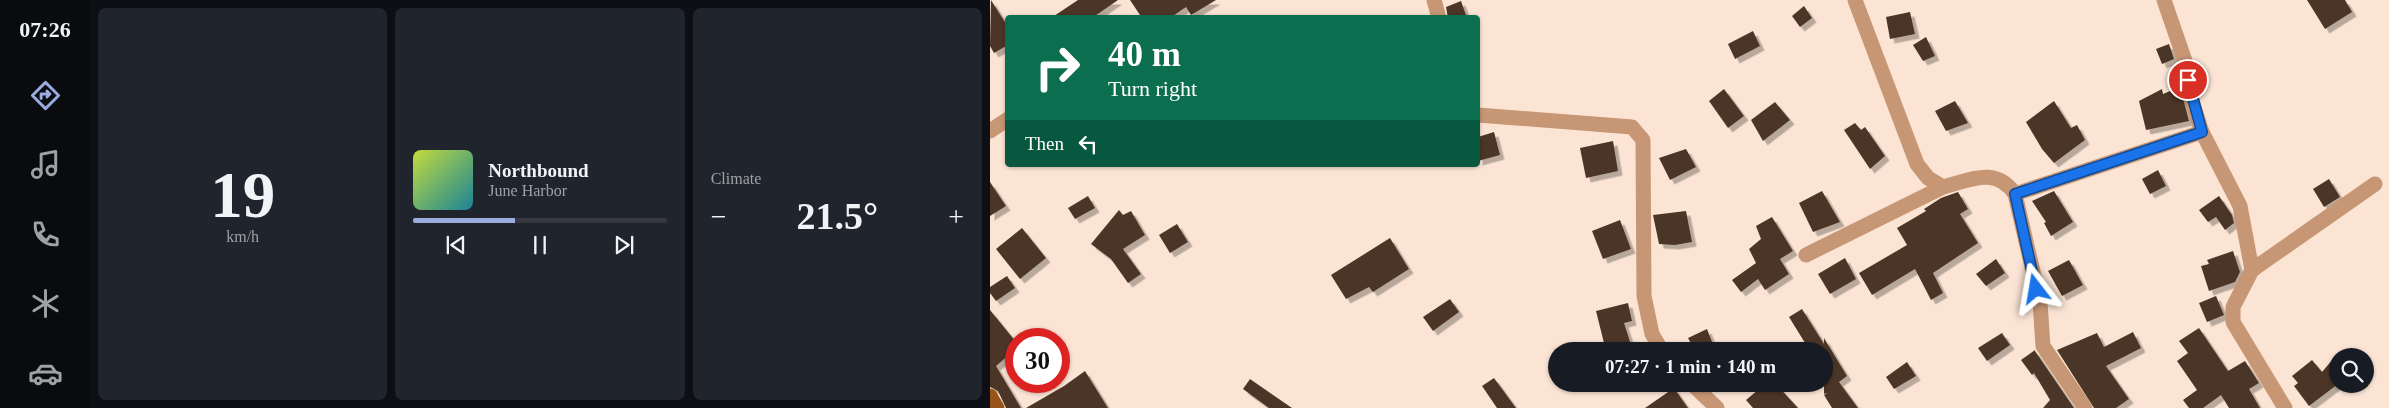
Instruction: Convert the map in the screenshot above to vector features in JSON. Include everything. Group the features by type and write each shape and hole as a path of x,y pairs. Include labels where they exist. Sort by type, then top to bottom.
{"main road":[{"path":"990,396 998,408"}],"street":[{"path":"1434,0 1438,15"},
{"path":"1856,0 1917,164 1928,178 1943,187"},
{"path":"2164,0 2185,62 2194,112 2202,132 2240,206 2252,270"},
{"path":"1480,115 1632,127 1639,132 1643,140 1644,296 1652,334 1657,342"},
{"path":"990,131 1005,121"},
{"path":"2015,194 2202,132"},
{"path":"1806,255 1943,187 1979,177 1995,177 2008,185 2015,194 2040,302 2043,346 2085,408"},
{"path":"2285,408 2233,322 2233,307 2252,270 2375,184"},
{"path":"1700,392 1717,408"}],"building":[{"path":"991,0 1005,22 1005,47 994,53 990,46"},
{"path":"1078,0 1118,0 1096,15 1056,15"},
{"path":"1130,0 1216,0 1191,15 1186,7 1174,15 1140,15"},
{"path":"2307,0 2345,0 2352,12 2325,29"},
{"path":"1461,1 1466,15 1447,15 1446,7"},
{"path":"1804,6 1812,18 1800,27 1792,16"},
{"path":"1910,12 1915,34 1890,39 1886,17"},
{"path":"1753,31 1760,46 1735,59 1728,44"},
{"path":"1926,37 1935,56 1923,61 1913,45"},
{"path":"2169,44 2174,59 2162,64 2156,49"},
{"path":"2180,87 2189,121 2146,130 2139,101 2162,89 2163,94"},
{"path":"1724,89 1744,116 1728,128 1709,101"},
{"path":"1955,101 1968,123 1946,131 1935,111"},
{"path":"2054,101 2071,128 2077,125 2085,140 2054,163 2042,149 2026,122"},
{"path":"1775,102 1790,120 1763,141 1751,120"},
{"path":"1855,123 1861,130 1865,127 1885,156 1870,169 1844,130"},
{"path":"1494,132 1500,155 1480,160 1480,136"},
{"path":"1613,141 1618,171 1586,178 1580,148"},
{"path":"1686,149 1696,167 1670,180 1659,158"},
{"path":"2158,170 2166,186 2150,194 2142,179"},
{"path":"2329,179 2340,197 2324,207 2313,189"},
{"path":"990,182 1006,206 990,216"},
{"path":"1822,191 1840,222 1813,232 1799,203"},
{"path":"2054,191 2073,222 2051,236 2044,223 2046,222 2032,201"},
{"path":"1958,192 1968,209 1960,214 1978,243 1933,273 1943,293 1931,300 1915,269 1872,295 1859,273 1907,245 1897,228 1926,211 1924,209 1941,198"},
{"path":"1088,196 1095,208 1075,219 1068,208"},
{"path":"2219,196 2232,215 2234,223 2225,230 2216,217 2208,222 2199,210"},
{"path":"1119,210 1123,215 1131,211 1145,235 1123,249 1141,274 1128,283 1111,259 1091,244"},
{"path":"1686,211 1692,242 1675,245 1659,244 1653,215"},
{"path":"1772,217 1793,251 1780,259 1789,274 1765,290 1758,279 1741,292 1732,280 1756,263 1749,249 1761,239 1756,226"},
{"path":"1620,220 1631,249 1603,259 1592,231"},
{"path":"1177,224 1188,242 1170,253 1159,235"},
{"path":"1022,228 1046,258 1020,279 996,249"},
{"path":"1390,238 1409,269 1373,292 1369,287 1346,299 1331,275"},
{"path":"2233,251 2240,272 2235,282 2209,291 2201,266 2209,264 2207,260"},
{"path":"1845,258 1856,279 1830,294 1818,274"},
{"path":"1996,259 2005,273 1986,286 1976,274"},
{"path":"2069,260 2083,285 2062,296 2048,271"},
{"path":"1007,276 1015,288 996,301 990,293 990,287"},
{"path":"2216,296 2224,315 2207,322 2199,303"},
{"path":"1450,299 1459,312 1433,331 1423,317"},
{"path":"1628,303 1632,321 1624,323 1630,342 1604,342 1596,311"},
{"path":"1802,309 1823,342 1804,342 1789,317"},
{"path":"990,310 1005,328 1005,358 996,366 1005,381 1005,393 1012,393 1021,408 1006,408 998,391 990,387"},
{"path":"2199,328 2228,371 2245,361 2259,383 2249,389 2260,408 2229,408 2221,395 2203,408 2189,408 2183,400 2197,390 2177,361 2188,353 2179,341"},
{"path":"1707,329 1712,342 1690,342 1688,338"},
{"path":"2133,332 2141,348 2106,366 2129,399 2116,408 2094,408 2057,350 2097,333 2104,347"},
{"path":"2002,333 2010,345 1987,361 1978,348"},
{"path":"2035,350 2074,408 2043,408 2050,400 2034,373 2032,375 2021,360"},
{"path":"1833,353 1847,376 1839,382 1858,408 1832,408 1824,395 1827,393 1824,394 1824,392 1833,392"},
{"path":"2312,360 2322,372 2329,364 2329,391 2309,406 2294,386 2298,383 2292,376"},
{"path":"1907,362 1916,376 1894,389 1886,377"},
{"path":"1085,371 1108,408 1026,408 1052,393 1070,393 1070,382"},
{"path":"1494,378 1516,408 1497,408 1482,386"},
{"path":"1250,379 1292,408 1269,408 1243,389"},
{"path":"1668,392 1677,392 1688,408 1645,408"},
{"path":"1756,392 1783,392 1798,408 1753,408 1746,400"}],"route":[{"path":"2036,289 2015,194 2202,132 2194,112 2188,80"}]}
